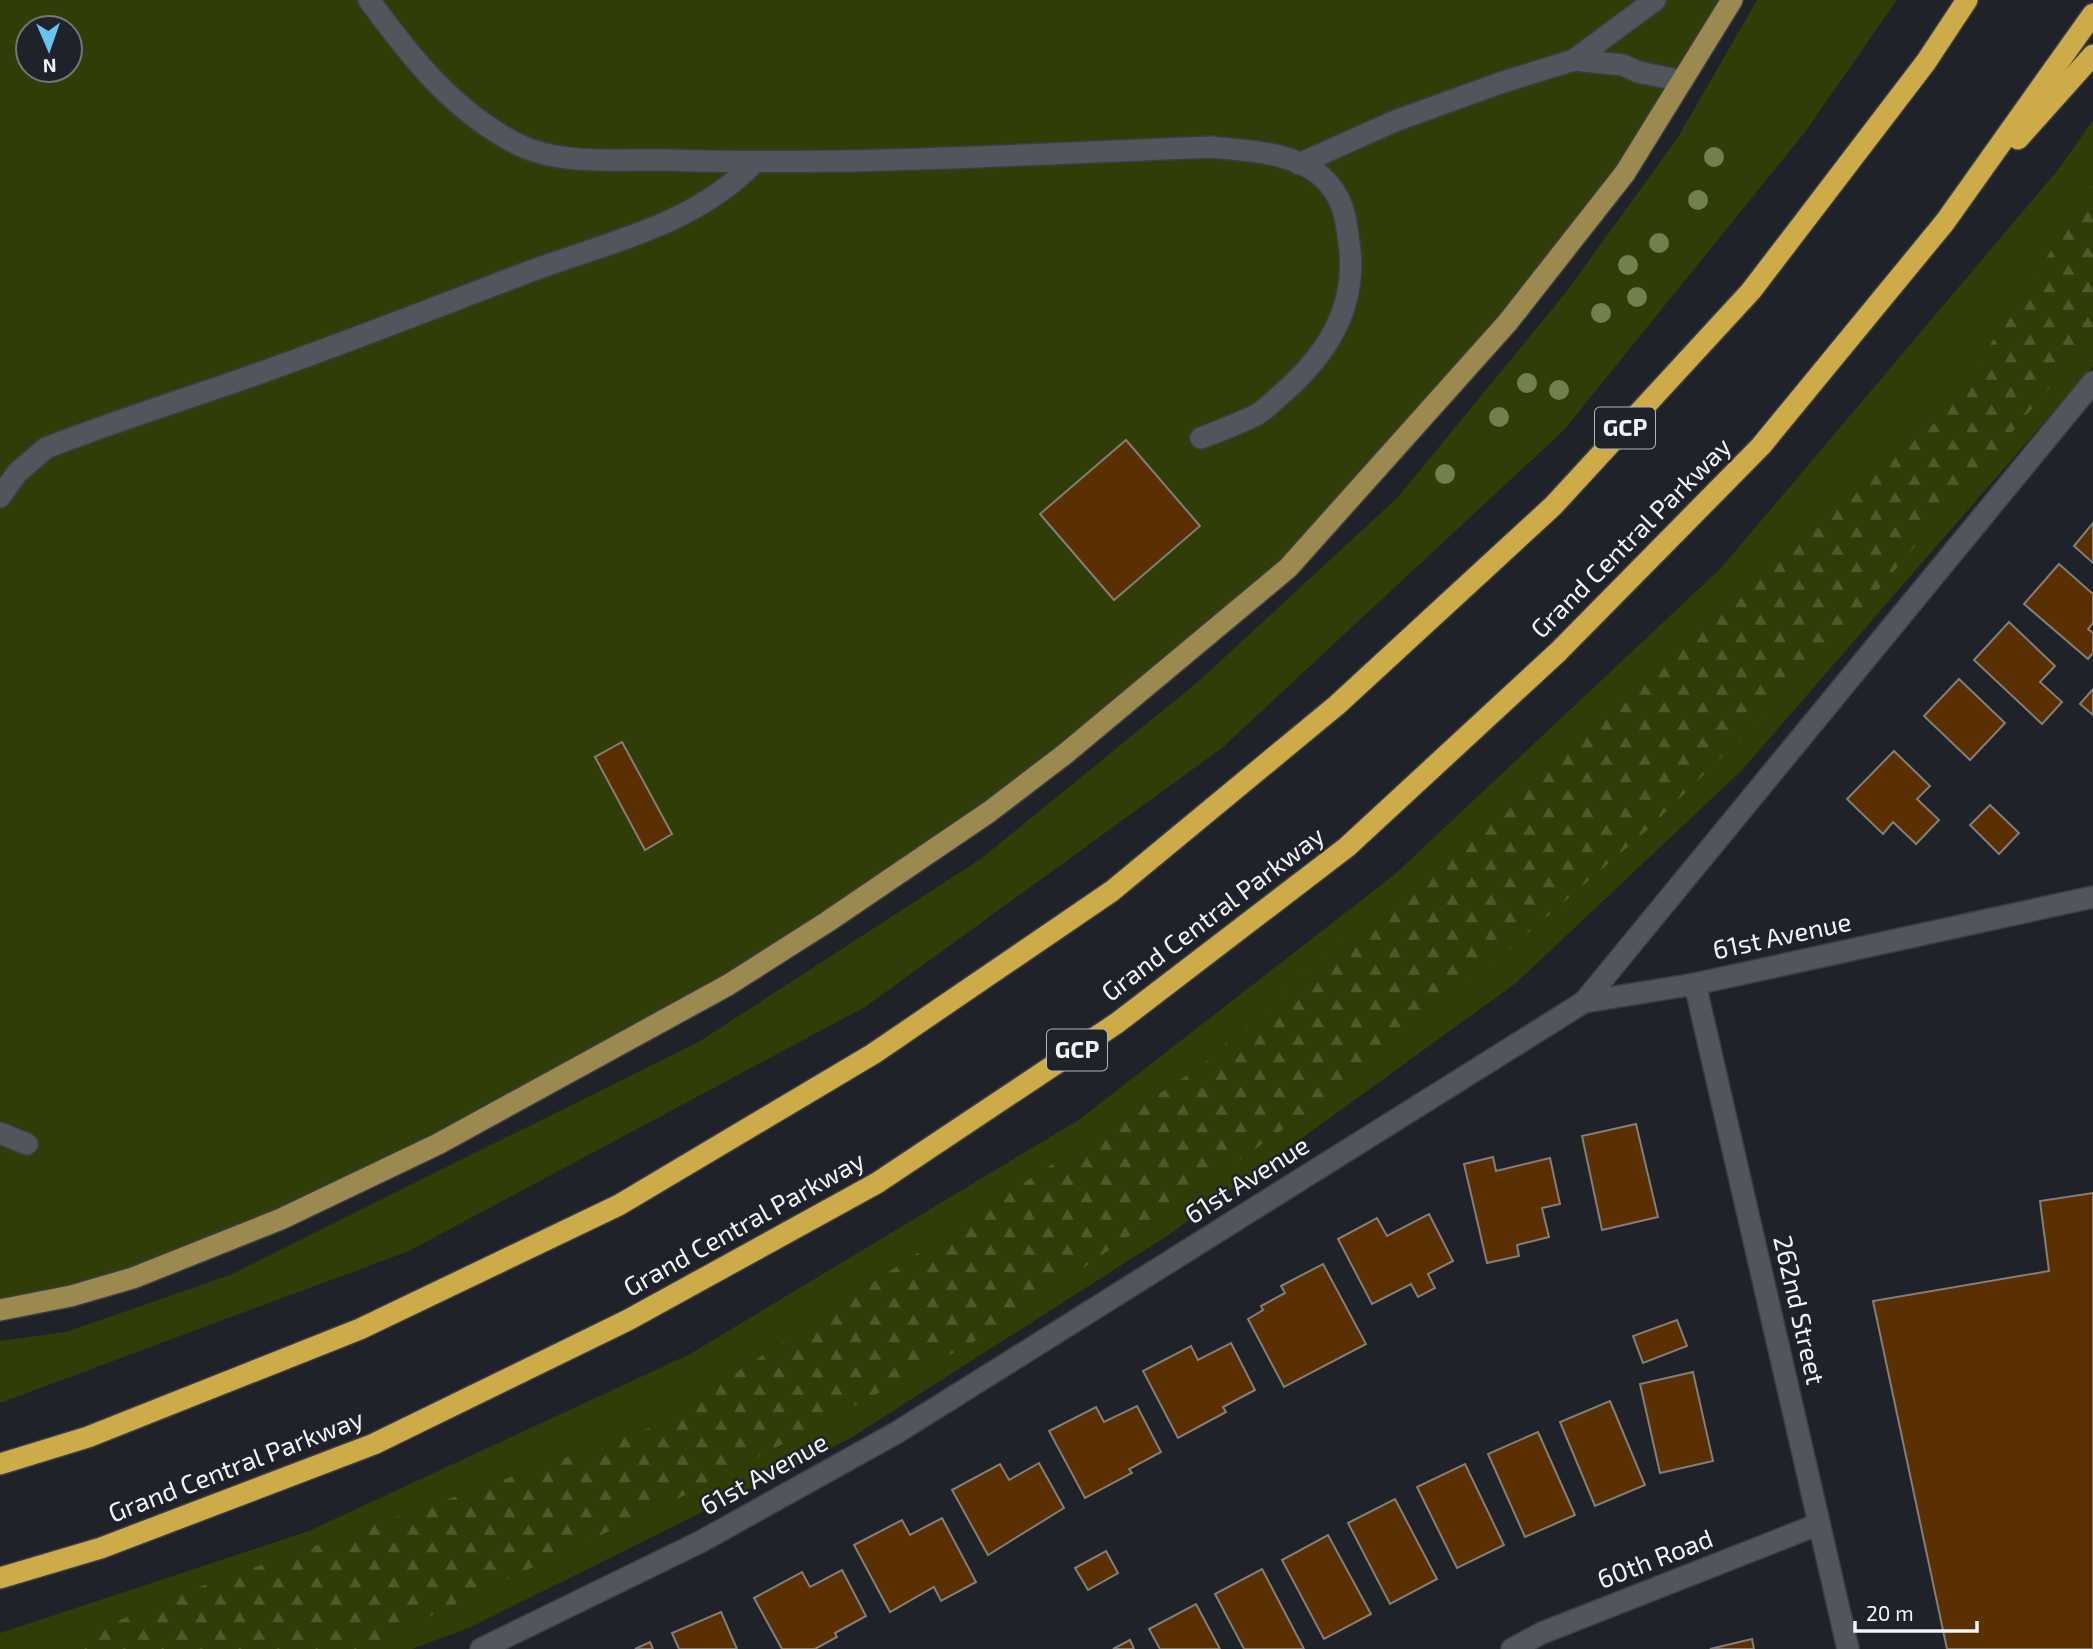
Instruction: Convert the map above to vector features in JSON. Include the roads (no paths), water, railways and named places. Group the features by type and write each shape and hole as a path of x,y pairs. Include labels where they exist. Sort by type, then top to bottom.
{"highway":[{"name":"GCP","path":"0,1464 88,1437 360,1329 620,1205 873,1054 1112,891 1337,705 1553,506 1751,290 1926,62 1967,0"},
{"name":"Grand Central Parkway","path":"0,1578 101,1548 374,1444 628,1320 877,1183 1117,1023 1347,847 1558,652 1761,446 1945,222 2093,14"},
{"path":"1945,222 2093,55"}],"main road":[{"path":"0,1310 71,1296 133,1278 281,1219 438,1144 728,985 989,812 1065,754 1288,568 1508,322 1625,173 1732,0"}],"street":[{"path":"369,0 401,45 456,105 516,144 567,158 754,163 1210,147 1268,153 1299,163 1321,176 1344,205 1352,258 1348,304 1332,339 1308,371 1258,414 1201,438"},
{"path":"1299,163 1395,121 1574,60 1655,0"},
{"path":"1574,60 1623,65 1638,72 1682,81"},
{"path":"0,497 17,473 46,448 640,234 686,214 727,190 754,163"},
{"path":"1584,1002 2093,382"},
{"name":"61st Avenue","path":"495,1646 700,1542 896,1433 1584,1002 1695,984 2093,897"},
{"name":"262nd Street","path":"1695,984 1848,1649"},
{"path":"0,1133 27,1144"},
{"name":"60th Road","path":"1512,1649 1542,1633 1819,1524"}]}
